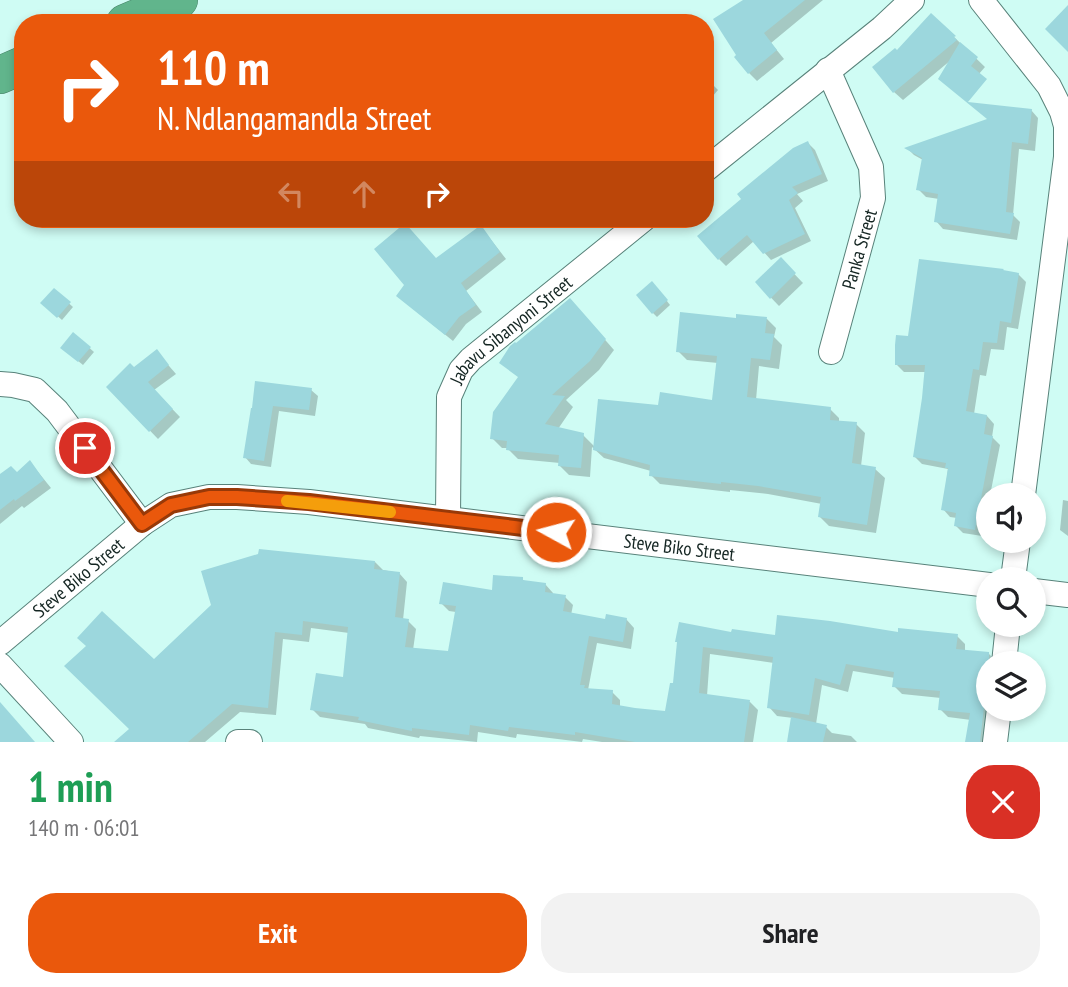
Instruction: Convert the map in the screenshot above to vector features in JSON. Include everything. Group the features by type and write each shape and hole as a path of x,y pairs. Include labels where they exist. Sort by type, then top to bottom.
{"highway":[{"path":"146,14 179,0"}],"street":[{"path":"714,163 882,28 912,0"},
{"path":"981,0 1049,86 1066,126 1066,157 1024,483"},
{"name":"Panka Street","path":"828,71 871,167 873,198 831,352"},
{"name":"Jabavu Sibanyoni Street","path":"448,519 449,397 461,370 471,359 633,228"},
{"path":"0,384 35,390 57,411 142,524"},
{"name":"Steve Biko Street","path":"0,643 142,524 171,505 209,497 309,502 976,583"},
{"path":"1046,593 1068,596"},
{"path":"0,665 71,742"},
{"path":"995,742 998,721"},
{"path":"238,742 250,742"}],"building":[{"path":"743,0 805,0 764,33 777,50 748,74 734,57 736,55 714,18"},
{"path":"1068,5 1068,52 1045,29"},
{"path":"931,13 957,40 893,93 872,67 895,48 897,50"},
{"path":"960,42 978,57 971,66 987,79 968,102 1032,109 1028,144 1012,142 1006,212 1014,213 1010,234 934,222 938,194 916,190 922,158 904,148 987,119 938,79"},
{"path":"808,141 822,174 792,187 798,193 789,200 805,234 763,254 747,235 718,260 697,236 707,228 714,228 714,222 741,199 737,194 793,148"},
{"path":"399,228 409,228 436,258 477,228 483,228 500,252 461,283 476,305 459,317 445,335 396,296 404,285 374,249"},
{"path":"781,257 796,273 770,299 755,282"},
{"path":"919,259 1019,273 1011,323 1000,321 997,343 983,342 979,370 973,369 966,411 987,415 984,434 993,436 984,483 976,483 975,530 954,526 956,513 941,510 948,468 945,468 946,463 913,457 925,365 895,365 896,335 908,336"},
{"path":"652,281 668,300 652,314 636,295"},
{"path":"54,288 71,302 57,318 40,303"},
{"path":"570,298 606,339 590,361 552,395 565,396 545,424 584,433 581,468 558,466 559,455 506,450 507,441 490,439 493,412 518,377 499,363 510,346"},
{"path":"680,312 736,318 736,314 767,317 765,333 774,334 770,360 751,358 747,397 831,407 830,420 857,422 852,463 876,467 867,525 818,517 821,497 758,486 649,476 650,465 593,450 598,399 658,405 660,392 712,400 717,356 676,352"},
{"path":"73,332 91,347 78,362 60,348"},
{"path":"157,349 169,365 148,382 173,409 149,432 106,387 130,363 134,367"},
{"path":"255,381 312,388 309,410 273,406 264,461 243,458"},
{"path":"30,460 44,480 0,510 0,474 11,466 17,472"},
{"path":"259,549 375,561 374,569 400,572 395,617 409,619 405,647 448,651 456,606 439,604 443,582 492,590 493,575 523,577 523,580 546,583 545,592 566,595 563,611 605,619 606,614 627,618 623,642 589,636 580,685 585,685 584,688 613,690 612,704 635,708 665,711 670,683 673,683 679,622 731,632 732,629 775,635 777,615 898,632 898,628 958,634 956,649 978,651 976,721 982,721 980,742 965,742 970,713 938,710 940,691 892,687 894,672 846,664 840,685 815,678 809,715 767,708 773,657 703,647 699,693 750,700 744,742 635,742 575,732 575,735 509,727 508,731 470,725 469,735 412,728 412,731 358,720 359,717 310,710 316,673 343,677 348,627 303,621 302,635 275,632 268,708 232,704 188,742 114,742 129,729 64,666 86,646 77,638 102,611 154,659 211,605 201,571 258,554"},
{"path":"0,702 35,742 0,742"},
{"path":"791,717 827,725 823,742 787,742"}],"slow traffic":[{"path":"287,501 390,512"}],"route":[{"path":"85,448 142,524 171,505 209,497 237,497 309,502 556,532"}]}
